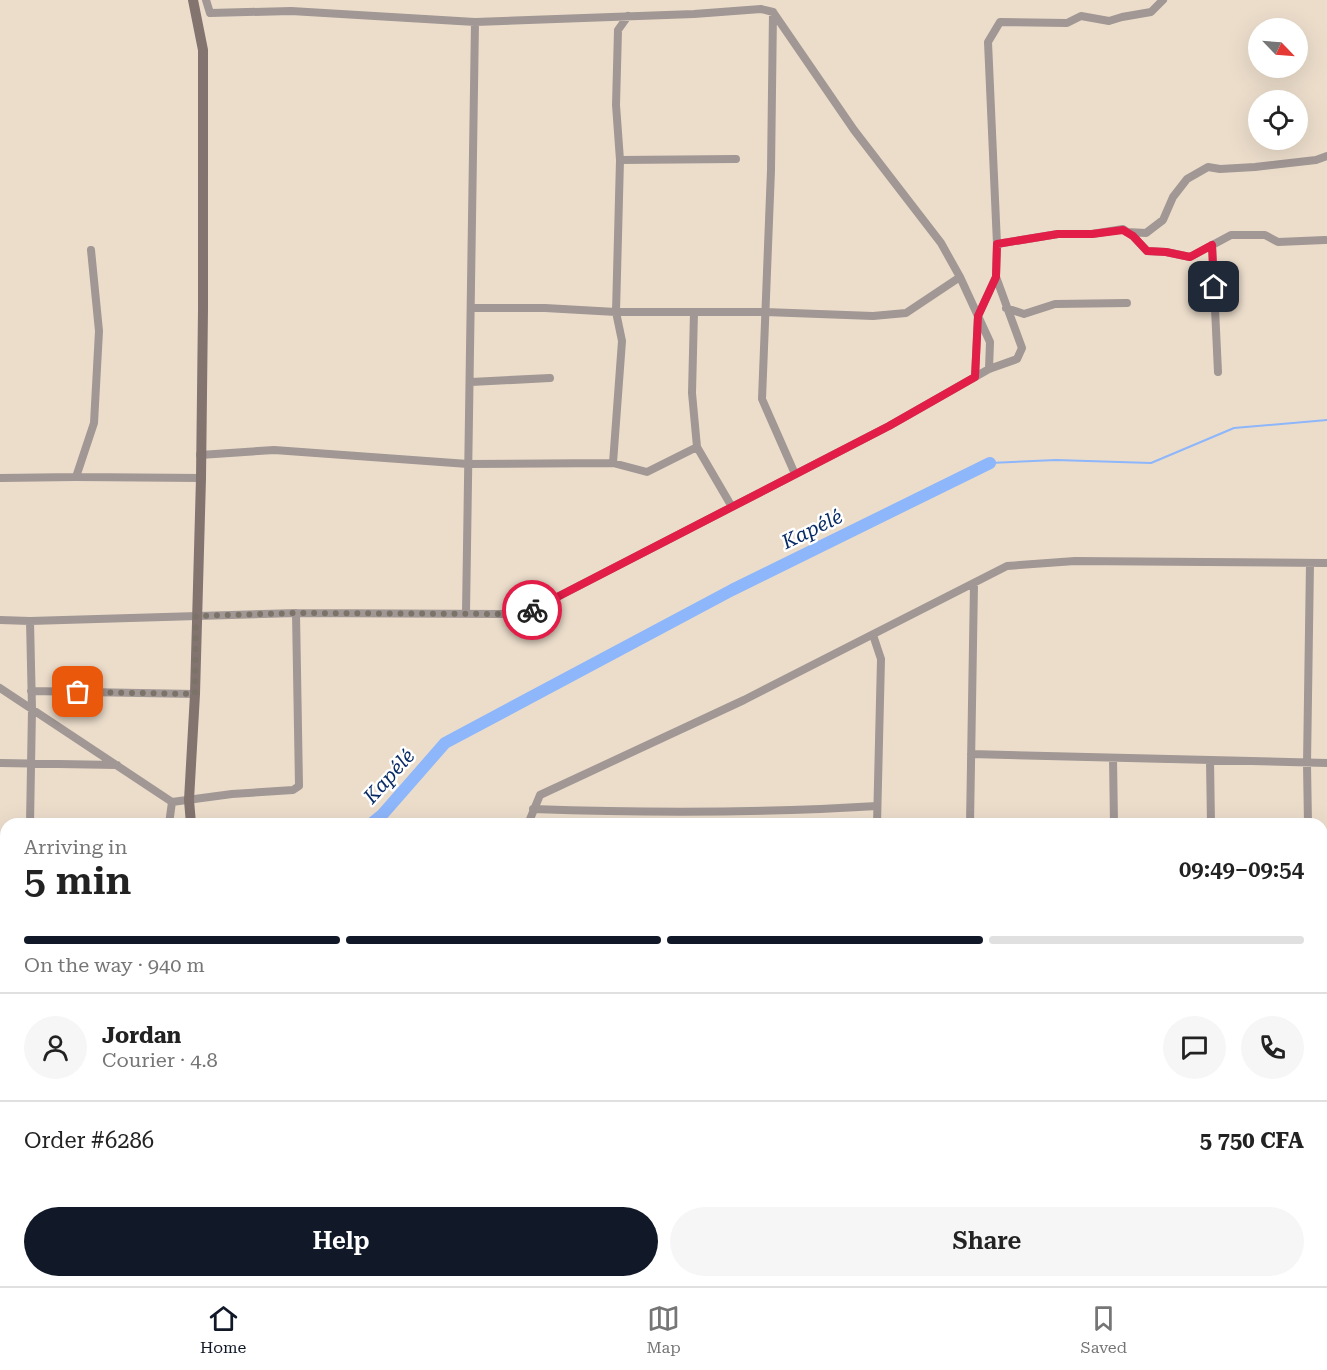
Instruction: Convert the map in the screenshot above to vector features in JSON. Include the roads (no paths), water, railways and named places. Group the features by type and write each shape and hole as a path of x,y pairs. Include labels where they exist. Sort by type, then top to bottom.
{"street":[{"path":"190,818 189,800 195,694 201,478 203,309 202,50 194,0"},
{"path":"206,0 210,13 291,11 475,22 761,9 773,12 854,130 941,243 960,276 990,342 989,369"},
{"path":"0,620 296,613 502,614 530,611 889,426 989,369 1017,359 1022,348 996,277 997,244 988,42 1000,22 1067,23 1081,16 1109,21 1151,12 1163,0"},
{"path":"773,12 771,170 762,399 795,474"},
{"path":"613,463 622,341 616,312 620,160 616,105 618,30 628,16"},
{"path":"466,613 475,22"},
{"path":"997,244 1058,234 1092,234 1123,230 1146,233 1163,220 1173,196 1187,179 1208,167 1220,169 1255,167 1316,160 1327,156"},
{"path":"620,160 736,159"},
{"path":"1126,231 1147,251 1190,257 1231,235 1265,235 1278,242 1325,240"},
{"path":"1212,245 1218,372"},
{"path":"76,477 94,423 99,332 91,250"},
{"path":"472,308 545,308 616,312 765,312 873,316 906,313 960,276"},
{"path":"975,377 978,316 996,277"},
{"path":"1006,308 1024,314 1055,304 1127,303"},
{"path":"694,312 692,393 697,447 732,507"},
{"path":"471,382 550,378"},
{"path":"200,455 274,450 468,464 613,463 647,472 697,447"},
{"path":"0,478 201,478"},
{"path":"530,818 540,795 744,700 1007,566 1075,561 1327,563"},
{"path":"1308,818 1310,563"},
{"path":"970,818 974,584"},
{"path":"2,691 172,802 261,791 283,792 299,786 296,613"},
{"path":"30,621 32,709 30,818"},
{"path":"873,634 880,659 877,818"},
{"path":"31,691 195,694"},
{"path":"970,754 1327,764"},
{"path":"1113,758 1113,818"},
{"path":"1210,761 1211,818"},
{"path":"0,763 118,765"},
{"path":"170,818 172,802"},
{"path":"533,809 806,810 877,806"}],"waterway":[{"name":"Kapélé","path":"990,463 1056,460 1151,463 1234,428 1327,420"},
{"name":"Kapélé","path":"378,818 445,743 732,590 990,463"}]}
